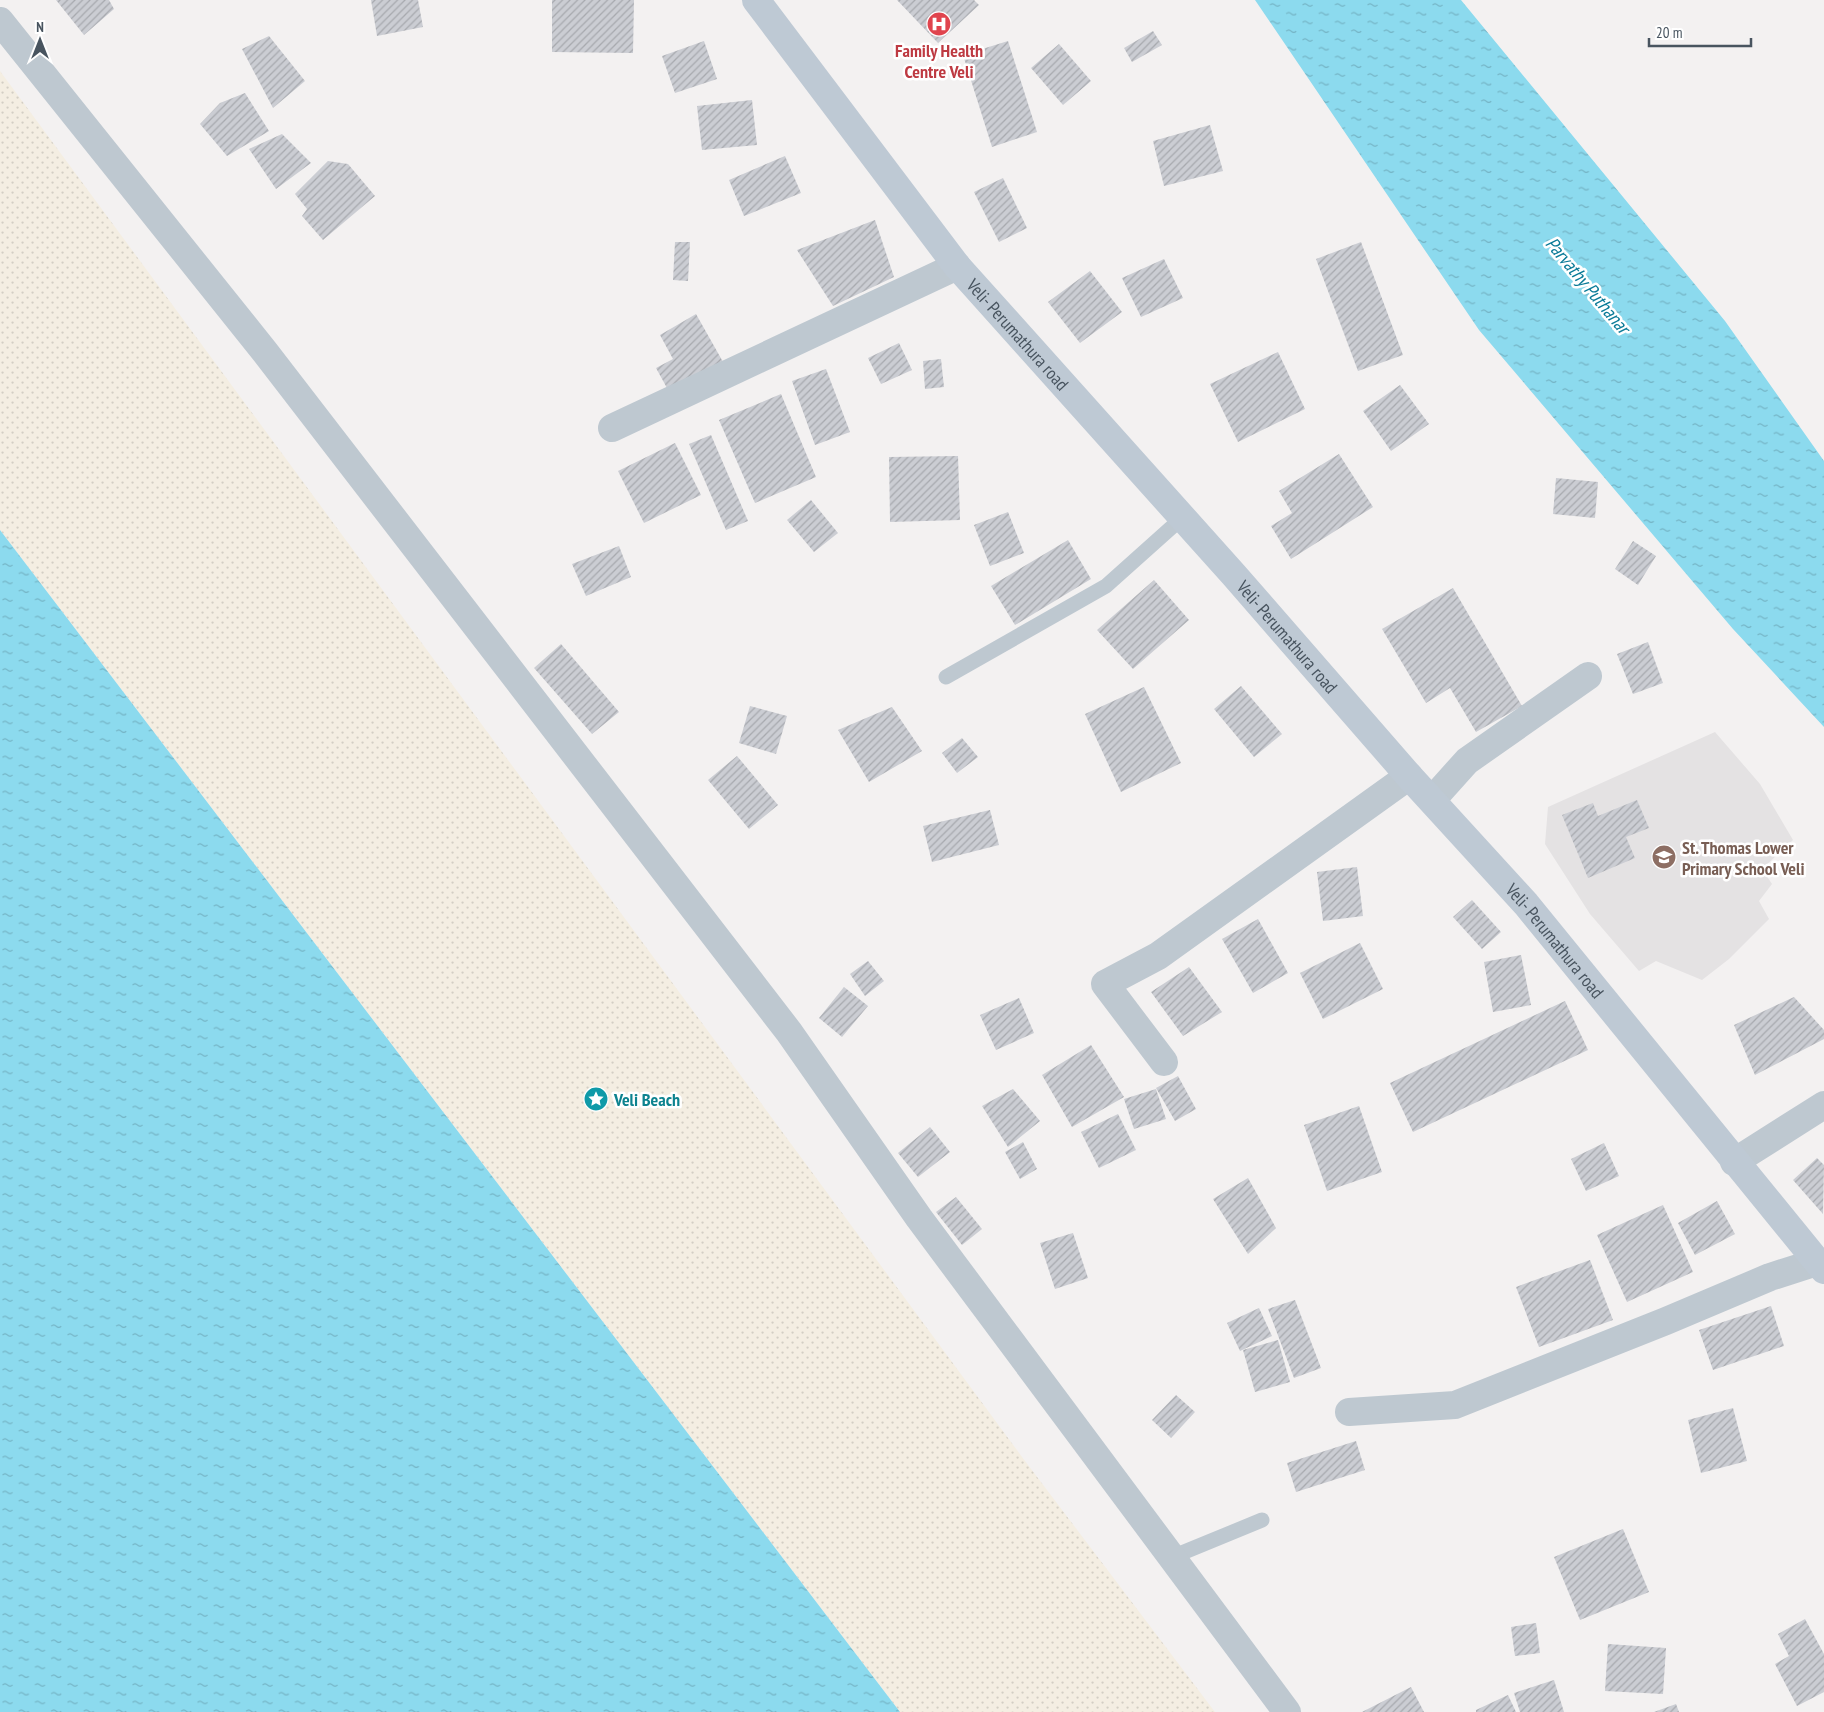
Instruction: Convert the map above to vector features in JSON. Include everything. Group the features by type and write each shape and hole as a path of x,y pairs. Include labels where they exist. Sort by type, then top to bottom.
{"main road":[{"name":"Veli- Perumathura road","path":"756,0 958,266 1409,776 1526,904 1734,1162 1821,1266"}],"street":[{"path":"0,21 265,352 789,1032 919,1218 1287,1712"},
{"path":"612,428 958,266"},
{"path":"1432,800 1467,761 1588,676"},
{"path":"1164,1062 1105,984 1158,956 1409,776"},
{"path":"1734,1162 1824,1105"},
{"path":"1349,1412 1455,1406 1770,1277 1821,1266"}],"lane":[{"path":"946,676 1106,586 1182,518"},
{"path":"1172,1557 1262,1520"}],"shaded area":[{"name":"St. Thomas Lower Primary School Veli","path":"1715,732 1760,784 1793,840 1762,869 1772,884 1759,901 1769,919 1729,959 1702,980 1656,961 1639,971 1590,914 1545,844 1548,807"}],"sand":[{"name":"Veli Beach","path":"0,71 1022,1457 1215,1712 900,1712 0,530"}],"water":[{"name":"Parvathy Puthanar","path":"1255,0 1461,0 1725,321 1824,461 1824,727 1733,629 1479,330"},
{"path":"0,530 900,1712 0,1712"}],"building":[{"path":"56,0 109,0 114,9 84,35"},
{"path":"371,0 418,0 423,27 377,36"},
{"path":"552,0 634,0 633,53 552,52"},
{"name":"Family Health Centre Veli","path":"897,0 974,0 979,5 938,43"},
{"path":"1153,31 1162,45 1132,62 1124,48"},
{"path":"269,36 305,81 273,108 242,49"},
{"path":"704,41 717,79 675,93 662,56"},
{"path":"1008,41 1037,132 992,147 963,55"},
{"path":"1059,44 1091,81 1063,105 1031,68"},
{"path":"245,93 269,131 227,156 200,124 220,103"},
{"path":"752,100 757,145 702,150 697,106"},
{"path":"1210,125 1223,171 1164,186 1153,141"},
{"path":"282,134 311,163 276,189 249,149"},
{"path":"785,156 801,193 744,216 729,180"},
{"path":"328,161 348,164 375,196 323,240 302,216 307,209 295,194"},
{"path":"1003,178 1027,228 999,242 974,192"},
{"path":"875,220 894,277 833,306 797,250"},
{"path":"675,242 690,242 688,281 673,280"},
{"path":"1361,242 1403,355 1358,371 1316,259"},
{"path":"1164,259 1183,298 1141,317 1122,278"},
{"path":"1090,271 1122,312 1080,343 1048,302"},
{"path":"696,314 727,369 673,399 656,368 673,359 660,335"},
{"path":"899,343 912,370 881,384 868,358"},
{"path":"1278,352 1305,409 1238,442 1210,384"},
{"path":"941,359 944,387 925,389 923,361"},
{"path":"826,369 850,432 815,445 792,381"},
{"path":"1400,385 1429,424 1391,451 1363,411"},
{"path":"781,394 816,477 755,503 719,420"},
{"path":"711,435 748,521 726,530 689,444"},
{"path":"675,443 701,495 644,523 618,471"},
{"path":"1339,454 1373,507 1291,559 1271,526 1292,513 1279,491"},
{"path":"958,456 960,520 890,522 889,457"},
{"path":"1556,478 1598,482 1595,518 1553,514"},
{"path":"811,500 838,533 814,552 787,520"},
{"path":"1008,512 1024,553 990,566 974,525"},
{"path":"1068,540 1091,579 1015,625 991,586"},
{"path":"1633,541 1656,556 1638,585 1615,569"},
{"path":"619,546 631,577 586,596 572,564"},
{"path":"1154,580 1189,620 1133,669 1097,630"},
{"path":"1453,588 1522,706 1476,732 1450,688 1426,703 1382,629"},
{"path":"1648,642 1663,683 1633,694 1617,654"},
{"path":"561,644 619,712 592,734 534,668"},
{"path":"1241,686 1282,734 1254,757 1214,709"},
{"path":"1144,687 1181,763 1121,792 1085,714"},
{"path":"750,706 787,716 776,754 739,743"},
{"path":"892,707 922,751 869,782 838,730"},
{"path":"962,738 978,757 957,773 942,753"},
{"path":"737,756 778,805 749,829 708,780"},
{"path":"1637,800 1649,828 1626,837 1635,858 1588,878 1562,815 1593,803 1598,816"},
{"path":"990,810 999,845 932,862 923,826"},
{"path":"1357,867 1363,916 1323,921 1317,872"},
{"path":"1472,900 1501,932 1482,949 1453,917"},
{"path":"1258,919 1288,973 1253,993 1222,939"},
{"path":"1360,943 1383,989 1323,1019 1300,973"},
{"path":"1521,955 1531,1005 1493,1012 1484,962"},
{"path":"868,961 884,981 865,996 850,974"},
{"path":"1189,967 1222,1012 1183,1036 1151,992"},
{"path":"844,987 868,1006 842,1037 819,1018"},
{"path":"1794,997 1824,1030 1824,1039 1755,1075 1734,1025"},
{"path":"1019,998 1034,1033 996,1050 980,1015"},
{"path":"1565,1001 1588,1050 1413,1132 1390,1083"},
{"path":"1091,1045 1124,1097 1072,1127 1042,1075"},
{"path":"1178,1076 1196,1109 1175,1121 1156,1088"},
{"path":"1013,1089 1040,1121 1008,1147 982,1106"},
{"path":"1156,1089 1166,1119 1134,1129 1124,1099"},
{"path":"1359,1106 1382,1172 1327,1191 1304,1125"},
{"path":"1118,1114 1136,1150 1099,1168 1081,1132"},
{"path":"930,1127 950,1152 918,1177 898,1153"},
{"path":"1023,1142 1037,1169 1020,1179 1005,1152"},
{"path":"1604,1143 1619,1176 1586,1191 1571,1159"},
{"path":"1817,1158 1824,1165 1823,1214 1793,1180"},
{"path":"1248,1178 1276,1228 1248,1254 1213,1199"},
{"path":"956,1197 982,1229 962,1245 936,1212"},
{"path":"1717,1201 1735,1234 1695,1255 1678,1223"},
{"path":"1663,1205 1693,1272 1627,1302 1597,1235"},
{"path":"1073,1233 1088,1278 1055,1289 1040,1243"},
{"path":"1590,1260 1613,1320 1539,1347 1516,1287"},
{"path":"1295,1300 1321,1368 1294,1378 1268,1309"},
{"path":"1771,1306 1784,1346 1713,1370 1699,1330"},
{"path":"1259,1308 1272,1336 1240,1351 1227,1323"},
{"path":"1278,1340 1290,1382 1255,1392 1243,1350"},
{"path":"1176,1395 1195,1412 1171,1438 1152,1420"},
{"path":"1733,1408 1747,1461 1701,1473 1688,1420"},
{"path":"1356,1441 1365,1470 1296,1492 1287,1463"},
{"path":"1623,1529 1649,1592 1580,1620 1554,1557"},
{"path":"1805,1619 1824,1654 1824,1692 1797,1706 1775,1664 1789,1656 1778,1634"},
{"path":"1536,1623 1540,1653 1515,1656 1511,1627"},
{"path":"1608,1644 1666,1648 1663,1694 1605,1691"},
{"path":"1554,1680 1564,1712 1520,1712 1514,1693"},
{"path":"1411,1687 1424,1712 1362,1712"},
{"path":"1508,1695 1516,1712 1476,1712 1476,1710"},
{"path":"1676,1704 1679,1712 1654,1712"}],"place":[{"name":"Family Health Centre Veli","path":"939,24"},
{"name":"St. Thomas Lower Primary School Veli","path":"1664,857"},
{"name":"Veli Beach","path":"596,1099"}]}
